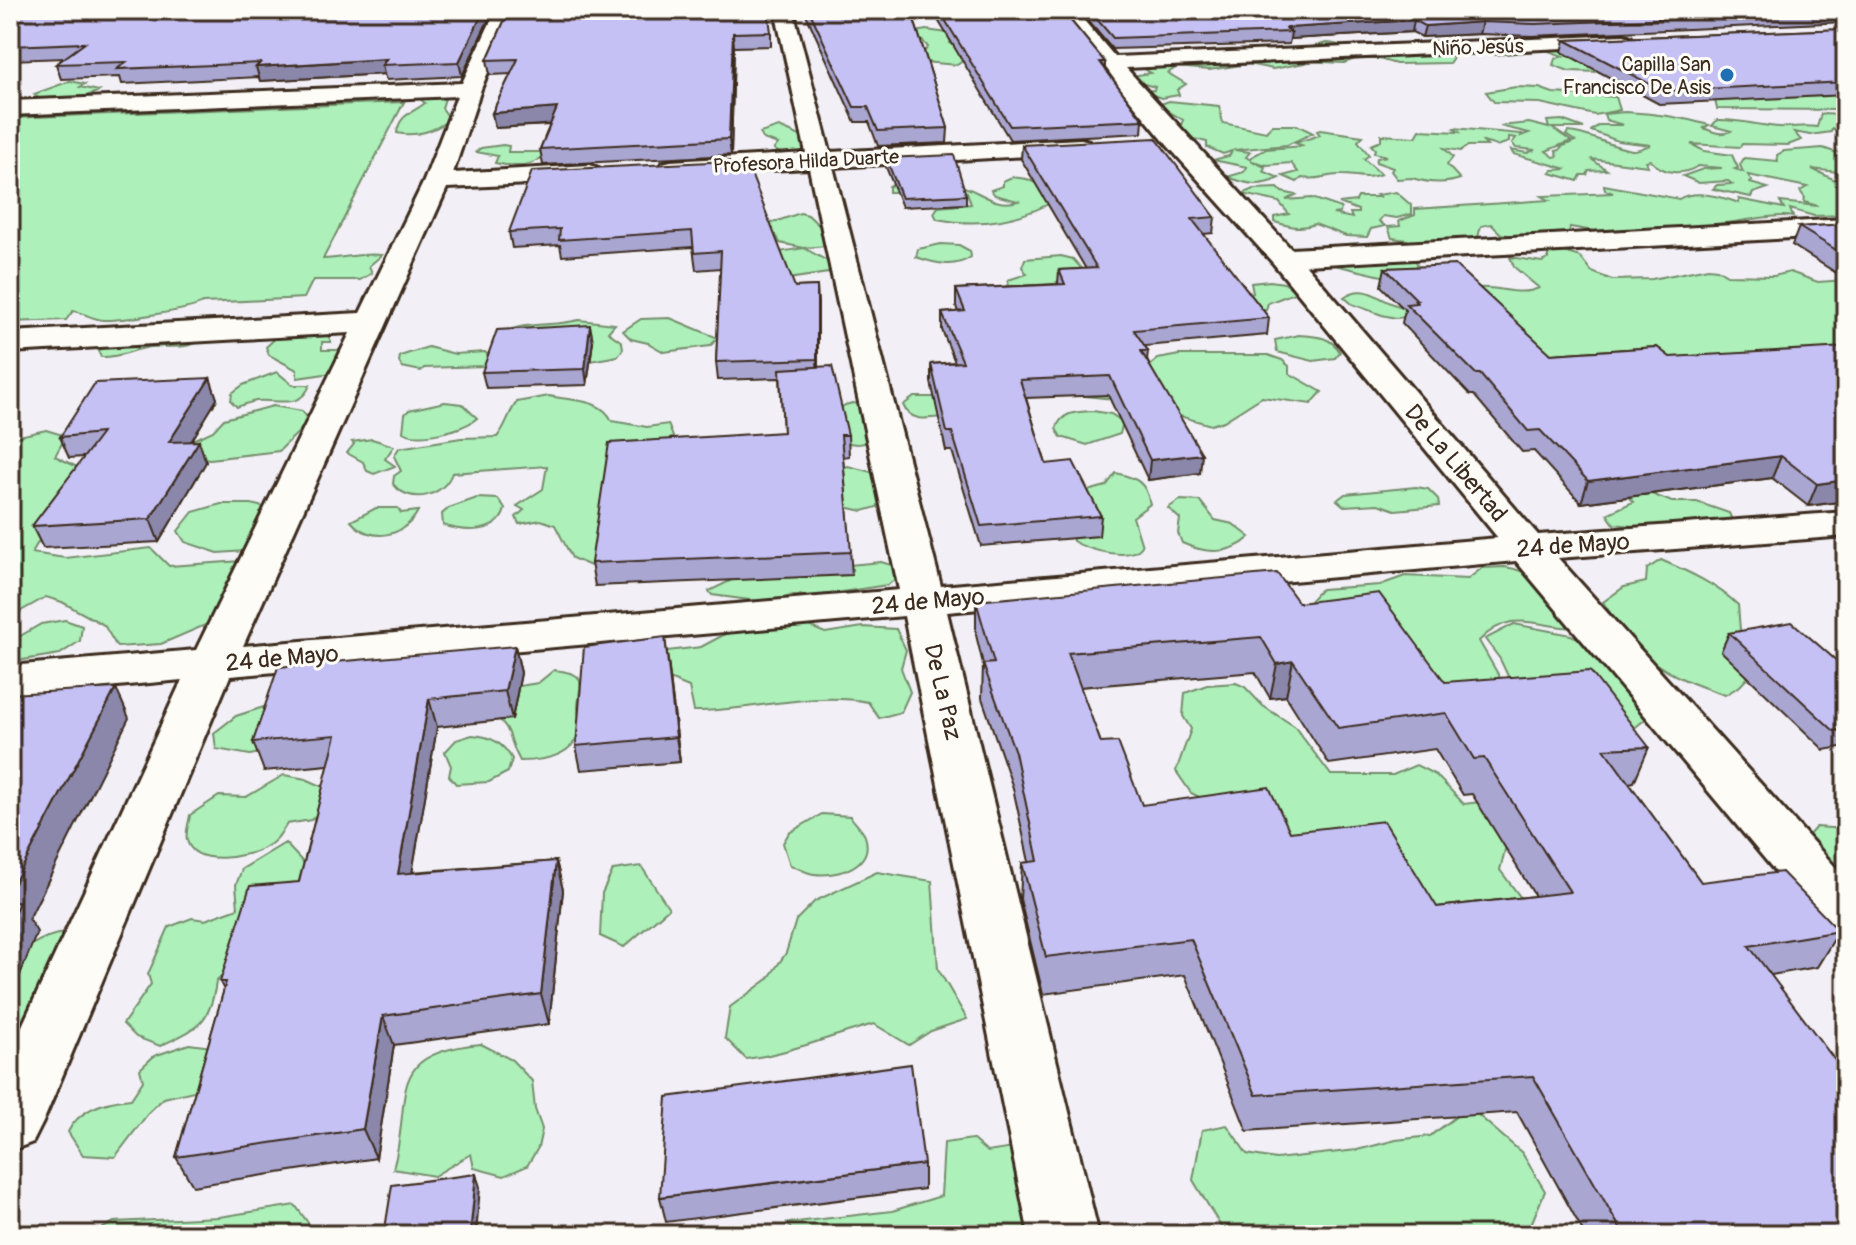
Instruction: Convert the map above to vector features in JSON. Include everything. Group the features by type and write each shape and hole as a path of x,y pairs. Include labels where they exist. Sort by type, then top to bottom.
{"street":[{"path":"10,1122 212,664 437,181 470,89 505,10"},
{"name":"De La Paz","path":"784,10 923,601 1064,1235"},
{"name":"De La Libertad","path":"1065,10 1109,63 1160,142 1284,258 1527,548 1846,917"},
{"name":"Niño Jesús","path":"1109,63 1651,40"},
{"path":"10,108 470,89"},
{"name":"Profesora Hilda Duarte","path":"645,170 1098,145"},
{"path":"437,181 613,172"},
{"path":"1284,258 1846,227"},
{"path":"10,342 372,322"},
{"name":"24 de Mayo","path":"10,681 1527,548 1846,524"}],"green space":[{"path":"926,30 955,34 950,43 963,46 967,58 957,65 913,61 913,54 924,52 928,47 922,40 912,42 915,32"},
{"path":"1487,39 1542,46 1561,45 1573,54 1570,57 1844,95 1846,110 1717,109 1715,100 1601,72 1569,71 1553,65 1555,59 1563,56 1546,50 1496,55 1466,46 1470,41"},
{"path":"1326,43 1349,48 1414,44 1477,52 1475,55 1455,55 1449,63 1396,64 1379,59 1355,59 1344,63 1302,61 1305,63 1273,69 1248,64 1209,70 1177,67 1168,73 1186,84 1177,90 1179,95 1161,98 1143,91 1154,90 1155,87 1133,81 1131,76 1151,73 1137,65 1299,51"},
{"path":"70,81 85,84 80,87 99,91 82,98 42,101 34,94"},
{"path":"1516,87 1616,97 1620,110 1595,115 1540,103 1494,102 1486,92"},
{"path":"432,92 445,98 442,108 450,119 425,132 397,133 404,118 425,103 415,95"},
{"path":"1169,101 1219,106 1223,123 1266,132 1272,125 1297,125 1313,133 1287,145 1234,150 1250,152 1246,157 1251,160 1251,157 1266,149 1304,146 1295,143 1320,135 1317,131 1320,130 1363,136 1358,141 1369,155 1364,159 1381,174 1302,178 1297,182 1283,176 1298,172 1291,163 1267,165 1252,161 1265,167 1263,171 1279,178 1265,183 1241,182 1227,177 1244,172 1247,167 1213,160 1229,156 1232,151 1223,154 1207,147 1207,142 1177,135 1183,120 1158,105"},
{"path":"404,102 323,259 382,255 369,266 372,273 360,280 313,280 304,298 203,303 170,312 111,320 73,311 66,320 10,322 10,118"},
{"path":"1625,112 1688,120 1709,125 1704,128 1721,133 1731,131 1712,126 1717,120 1780,127 1817,127 1821,114 1846,115 1846,130 1832,129 1831,132 1810,135 1794,132 1801,140 1788,145 1742,144 1740,147 1691,144 1704,151 1732,155 1738,168 1735,169 1743,172 1740,165 1744,158 1778,161 1777,155 1784,151 1823,148 1846,156 1846,173 1812,169 1835,180 1846,181 1846,215 1814,216 1790,209 1793,217 1777,216 1715,224 1710,229 1617,235 1570,227 1569,232 1557,233 1557,239 1546,241 1501,234 1491,224 1481,226 1478,237 1463,245 1411,246 1407,240 1392,238 1388,227 1400,226 1399,221 1415,215 1415,209 1549,200 1542,196 1613,193 1605,190 1604,185 1679,199 1700,194 1739,203 1739,199 1784,208 1780,202 1818,206 1804,202 1800,191 1807,187 1748,175 1752,181 1750,183 1768,188 1753,193 1751,197 1713,189 1717,185 1732,184 1728,181 1699,183 1683,176 1703,169 1722,168 1698,166 1673,172 1650,160 1646,161 1648,166 1591,159 1607,170 1589,171 1587,175 1581,175 1578,181 1550,173 1567,169 1513,154 1511,150 1527,153 1535,150 1516,148 1512,143 1516,138 1509,137 1509,142 1497,146 1483,142 1487,146 1468,146 1460,151 1444,148 1453,157 1447,165 1460,179 1442,183 1397,179 1391,171 1393,168 1376,162 1377,158 1387,156 1374,153 1371,145 1381,141 1381,135 1416,137 1420,130 1459,132 1453,128 1521,136 1529,133 1500,126 1529,123 1549,128 1547,121 1562,120 1584,128 1552,128 1571,141 1546,151 1554,157 1558,156 1556,151 1561,147 1575,141 1566,135 1568,132 1632,150 1651,145 1618,141 1591,131 1599,125 1623,125 1606,120 1604,114"},
{"path":"779,127 805,138 805,150 781,154 774,149 778,144 763,139 760,133"},
{"path":"509,146 508,152 546,152 530,164 516,166 495,163 498,156 476,152 481,148"},
{"path":"1012,177 1027,179 1063,196 1018,216 970,223 937,219 934,213 938,207 971,204 967,192 889,192 889,186 897,185 953,184 1009,203 1018,201 995,195 991,190 1003,186 1003,181"},
{"path":"1278,188 1296,195 1286,200 1312,198 1341,208 1340,213 1333,214 1352,218 1350,213 1358,213 1358,210 1339,203 1396,192 1412,206 1412,214 1397,218 1383,216 1379,221 1385,226 1371,229 1367,237 1346,236 1315,224 1300,227 1274,222 1274,217 1289,214 1279,202 1243,194 1253,189"},
{"path":"800,213 808,215 827,233 827,246 804,248 780,243 763,226"},
{"path":"941,244 959,245 970,251 971,257 951,264 916,257 918,249"},
{"path":"804,248 831,263 828,273 774,281 779,252"},
{"path":"1561,251 1580,257 1592,272 1612,280 1652,279 1708,268 1727,275 1774,276 1790,272 1818,282 1846,280 1846,361 1582,366 1427,315 1396,318 1382,315 1352,304 1344,297 1361,291 1368,292 1406,307 1478,288 1531,291 1539,288 1514,267 1510,257 1542,262 1548,259 1548,252"},
{"path":"1061,256 1073,259 1084,271 1080,278 1057,282 1074,295 1010,297 1008,280 1027,274 1022,267 1025,259"},
{"path":"1415,257 1418,268 1386,277 1334,265 1333,262"},
{"path":"1251,283 1284,283 1297,292 1268,303 1266,310 1249,312 1245,295 1253,293"},
{"path":"670,318 718,338 710,346 664,352 648,343 631,339 623,331 641,319"},
{"path":"579,320 615,324 608,332 622,342 623,349 618,356 585,362 502,333 520,327"},
{"path":"325,328 331,342 322,342 322,350 339,350 343,365 332,373 297,378 297,370 269,355 266,347 282,332"},
{"path":"206,335 187,346 151,347 108,357 101,357 98,351 109,343"},
{"path":"1299,335 1327,340 1340,352 1335,358 1313,361 1277,352 1275,340"},
{"path":"428,347 455,354 485,352 490,357 485,366 424,368 421,371 402,367 400,356"},
{"path":"1179,355 1268,355 1282,360 1289,366 1289,373 1322,392 1311,404 1262,397 1224,421 1211,425 1123,400 1075,395 1140,374 1158,359"},
{"path":"277,372 293,385 310,385 306,393 288,402 256,401 237,407 231,401 232,393 243,385"},
{"path":"549,396 593,404 612,421 647,427 668,424 673,437 665,442 608,456 591,566 572,558 555,525 541,520 519,524 516,517 524,510 517,506 543,489 547,466 452,473 442,488 426,495 409,495 393,484 394,476 401,471 394,456 399,448 461,438 497,437 517,402"},
{"path":"914,397 944,397 943,417 914,417 903,405"},
{"path":"445,402 462,404 477,418 462,427 441,433 419,435 403,432 405,414 409,410"},
{"path":"845,405 866,405 873,416 861,422 870,428 868,442 848,442 823,421"},
{"path":"273,406 302,411 310,421 279,451 210,459 182,456 180,446 213,431 224,419"},
{"path":"1093,411 1111,414 1123,422 1120,434 1087,445 1061,437 1056,429 1062,419 1071,414"},
{"path":"46,430 66,436 55,456 79,468 32,553 65,558 151,548 169,566 243,561 228,583 225,601 210,623 161,644 117,647 104,625 62,602 46,597 21,611 10,629 10,438"},
{"path":"372,439 394,446 385,459 395,466 374,474 367,471 363,462 347,453 354,444 352,442"},
{"path":"848,466 883,475 890,487 877,507 863,511 845,507 826,475"},
{"path":"1116,473 1139,482 1150,504 1133,517 1142,546 1136,551 1119,554 1098,551 1073,541 1071,529 1087,491 1106,486"},
{"path":"1631,486 1672,502 1697,502 1729,513 1733,522 1661,529 1614,524 1607,514 1633,502 1622,490"},
{"path":"1416,487 1428,489 1438,499 1439,506 1395,510 1378,504 1344,506 1337,500 1345,494"},
{"path":"477,498 498,499 505,509 496,523 470,530 443,525 442,514 449,508"},
{"path":"1180,500 1200,501 1215,520 1233,524 1250,537 1235,547 1218,551 1182,543 1178,533 1180,519 1168,508"},
{"path":"221,504 251,504 298,515 246,551 218,553 185,542 178,531 193,512"},
{"path":"376,508 398,508 401,513 418,511 405,527 387,534 368,533 351,521"},
{"path":"1661,560 1711,585 1738,605 1742,655 1753,672 1740,686 1725,695 1684,679 1654,662 1629,638 1603,602 1624,587 1646,582 1647,569"},
{"path":"881,562 898,567 899,577 887,585 816,596 793,595 772,603 712,595 709,591 742,575"},
{"path":"1482,568 1519,570 1539,581 1553,596 1573,628 1512,622 1491,631 1479,641 1514,702 1483,710 1308,603 1321,589 1380,585 1405,576 1468,579"},
{"path":"790,618 825,633 863,627 896,629 906,650 901,668 910,692 901,712 879,718 868,702 846,699 694,711 689,687 662,676 658,652 701,647 744,624"},
{"path":"65,620 82,626 80,641 60,654 10,662 10,642 41,624"},
{"path":"1514,624 1571,635 1607,651 1658,709 1616,743 1515,691 1500,659 1485,639"},
{"path":"554,670 572,674 580,680 579,733 569,748 554,756 520,761 507,730 491,712 507,688 538,683"},
{"path":"1236,683 1294,726 1331,775 1393,775 1416,765 1436,775 1464,804 1554,793 1506,846 1500,870 1533,914 1476,929 1191,793 1176,771 1191,729 1183,716 1185,693 1207,685"},
{"path":"273,704 265,752 250,755 216,749 214,733 236,716"},
{"path":"472,735 491,739 505,749 512,759 508,772 489,782 456,784 449,776 451,766 445,752 456,740"},
{"path":"284,775 306,779 326,788 325,807 311,820 287,824 270,845 258,851 222,858 200,854 192,849 187,840 190,815 219,796 246,797"},
{"path":"822,814 850,816 864,833 867,846 859,862 833,874 811,873 790,865 783,843 789,833"},
{"path":"1816,827 1846,829 1846,885 1798,847"},
{"path":"285,843 315,875 216,982 210,1008 200,1023 160,1046 136,1037 123,1024 151,984 148,974 169,927 192,918 205,920 238,908 236,885 242,869"},
{"path":"641,866 669,908 624,947 600,936 602,893 613,870"},
{"path":"877,872 932,881 938,969 967,1019 931,1031 909,1045 874,1024 746,1059 725,1038 730,1007 768,979 786,953 796,920 815,901"},
{"path":"63,933 73,948 10,1066 10,969 32,945"},
{"path":"189,1044 220,1048 198,1090 164,1098 150,1111 115,1157 83,1155 68,1132 79,1117 103,1104 131,1099 143,1081 140,1069 154,1056"},
{"path":"481,1044 512,1060 532,1081 535,1109 542,1129 538,1148 527,1166 504,1176 474,1168 471,1154 434,1176 393,1169 407,1083 415,1069 428,1057 449,1049"},
{"path":"1469,1107 1522,1153 1545,1191 1532,1222 1533,1235 1397,1235 1389,1231 1383,1235 1226,1235 1193,1180 1202,1130 1227,1125 1247,1154 1276,1159 1357,1150 1396,1140 1430,1136"},
{"path":"972,1139 987,1152 1020,1147 1062,1235 795,1235 787,1223 892,1211 941,1196 944,1143"},
{"path":"295,1205 317,1235 91,1235 114,1222 219,1217"}],"building":[{"path":"10,10 484,10 459,62 382,65 387,59 256,67 260,63 117,69 126,62 56,64 85,43 10,46"},
{"path":"509,10 768,10 771,32 733,33 729,139 540,149 557,108 492,113 518,59 487,60"},
{"path":"809,10 911,10 948,128 878,131 868,107 854,107"},
{"path":"939,10 1062,10 1105,62 1100,62 1143,120 1010,126"},
{"path":"1089,10 1846,11 1535,24 1482,22 1425,26 1414,20 1286,28 1291,32 1113,38"},
{"path":"1846,29 1846,82 1663,91 1565,40"},
{"path":"1156,138 1215,217 1192,219 1269,318 1134,330 1148,351 1141,351 1202,454 1150,460 1110,376 1020,380 1046,464 1073,461 1101,516 981,526 952,432 947,432 931,364 963,362 942,313 965,311 956,289 1065,284 1059,270 1097,268 1022,145"},
{"path":"954,155 966,195 902,198 886,158"},
{"path":"729,161 729,167 748,166 795,287 817,286 817,359 716,362 721,251 694,253 692,231 559,240 560,229 509,232 532,171"},
{"path":"1846,224 1846,256 1799,227"},
{"path":"1455,265 1551,354 1657,347 1670,357 1846,347 1846,480 1817,484 1781,456 1588,481 1540,430 1528,431 1480,374 1476,374 1406,304 1417,303 1414,300 1417,300 1385,268"},
{"path":"590,325 585,369 482,372 497,330"},
{"path":"832,366 848,435 841,435 851,552 591,563 609,443 783,432 780,369"},
{"path":"210,378 169,442 199,441 150,519 32,526 102,433 60,437 95,383"},
{"path":"1277,573 1299,603 1379,593 1445,682 1590,671 1649,747 1604,749 1701,882 1782,872 1839,931 1749,946 1846,1075 1846,1235 1624,1235 1533,1076 1256,1095 1191,939 1046,957 1022,863 1038,861 1015,752 983,664 994,663 976,601","holes":["1261,637 1277,664 1293,661 1338,728 1446,713 1474,759 1484,758 1570,892 1437,907 1384,821 1290,832 1269,787 1142,805 1118,742 1101,743 1068,653"]},
{"path":"1792,622 1846,669 1846,729 1834,731 1729,633"},
{"path":"665,637 676,737 576,746 584,647"},
{"path":"515,646 505,691 429,699 398,874 556,861 541,994 383,1016 363,1129 176,1157 226,982 220,982 250,886 299,882 336,735 253,742 278,667"},
{"path":"116,688 10,891 10,694"},
{"path":"19,902 10,923 10,903"},
{"path":"911,1064 924,1164 660,1197 667,1097"},
{"path":"476,1174 470,1235 384,1235 392,1185"}],"place":[{"name":"Capilla San Francisco De Asis","path":"1727,75"}]}
